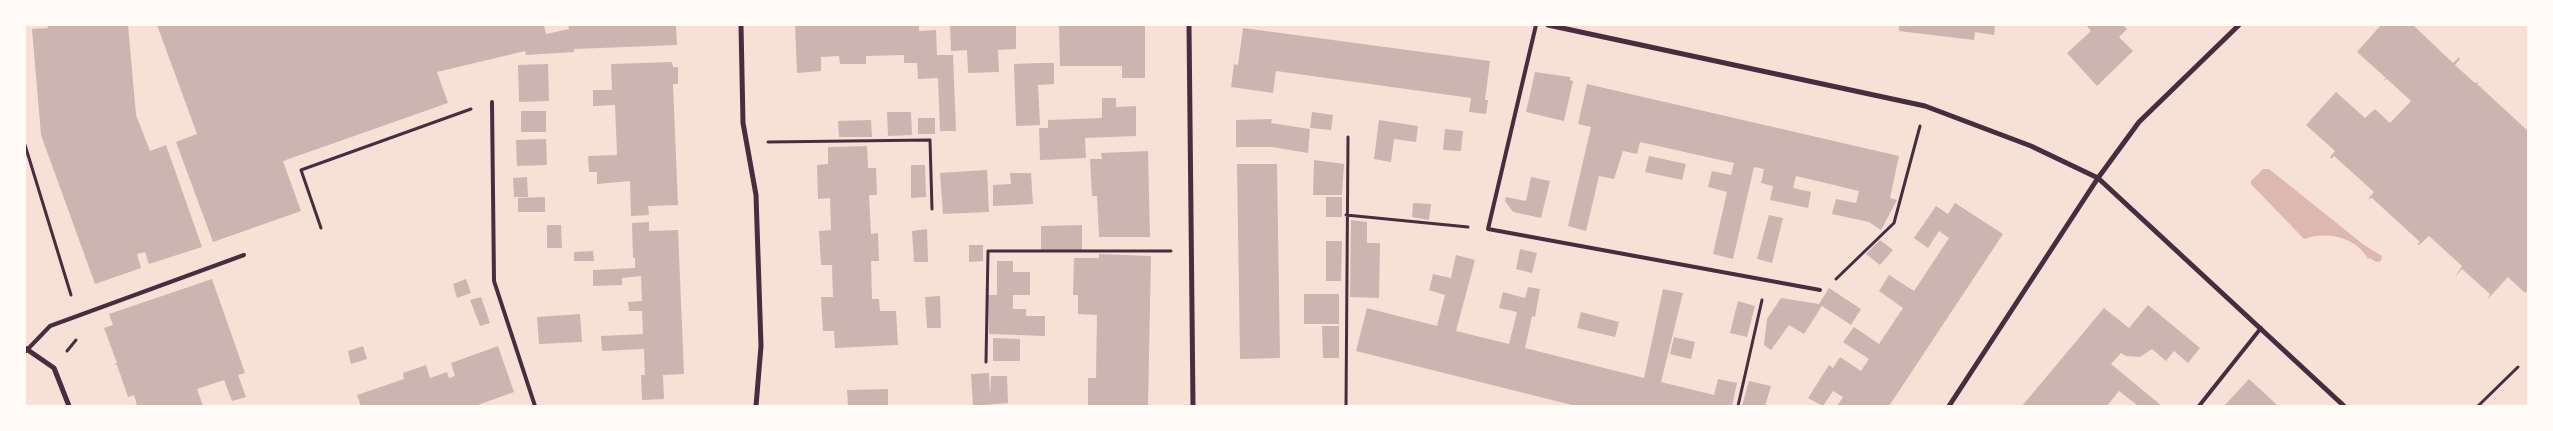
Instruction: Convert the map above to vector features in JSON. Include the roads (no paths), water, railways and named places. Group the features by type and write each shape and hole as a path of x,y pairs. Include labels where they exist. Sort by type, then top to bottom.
{"street":[{"path":"741,25 743,123 756,195 761,336 756,406"},
{"path":"1189,25 1193,406"},
{"path":"1548,25 1925,106 2031,146 2098,178 2344,406"},
{"path":"1949,406 2098,178 2139,122 2239,25"},
{"path":"25,350 54,368 68,406"}],"lane":[{"path":"1536,25 1488,230 1820,290"},
{"path":"492,102 494,281 535,406"},
{"path":"25,350 50,326 244,255"},
{"path":"2199,406 2261,328"}]}
